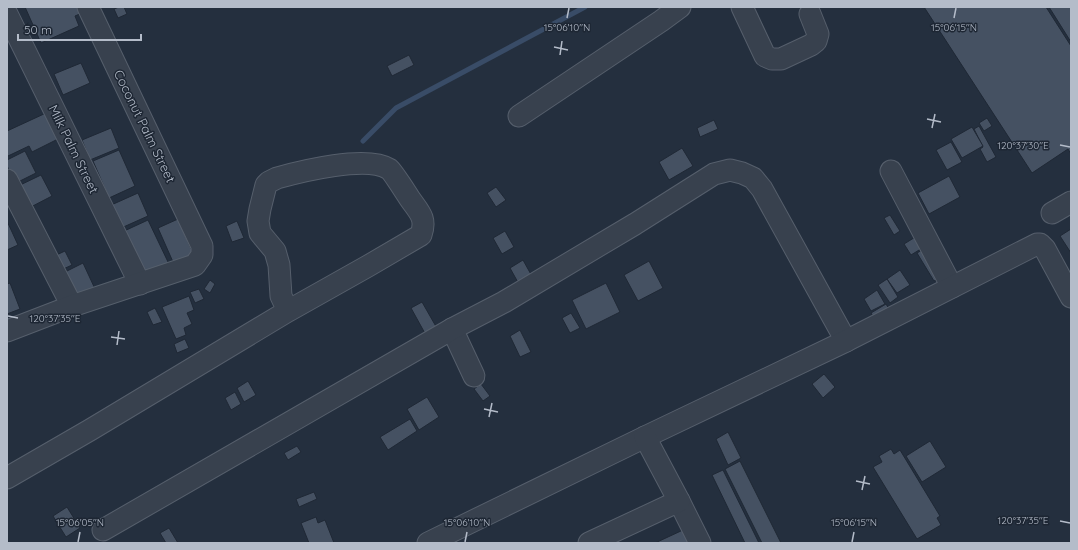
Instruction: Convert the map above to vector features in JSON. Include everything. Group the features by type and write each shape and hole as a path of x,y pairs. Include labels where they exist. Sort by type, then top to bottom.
{"street":[{"name":"Coconut Palm Street","path":"88,7 202,246 202,255 196,265 140,284"},
{"path":"519,116 680,7"},
{"path":"742,7 765,56 772,59 781,59 812,45 816,41 818,34 810,14"},
{"name":"Milk Palm Street","path":"7,14 140,284"},
{"path":"7,478 288,311 421,235 424,227 423,217 390,170 371,163 337,165 277,178 269,182 266,186 258,221 260,233 276,251 279,265 281,296 288,311"},
{"path":"103,530 452,329 504,302 635,224 714,174 730,170 742,172 752,178 762,189 846,341"},
{"path":"891,171 952,287"},
{"path":"7,180 72,306"},
{"path":"1052,213 1071,202"},
{"path":"428,543 645,436 846,341 1037,244 1040,244 1045,249 1071,297"},
{"path":"7,331 72,306 140,284"},
{"path":"452,329 474,376"},
{"path":"645,436 700,543"},
{"path":"589,543 679,501"}],"building":[{"path":"25,7 80,7 82,13 75,16 79,26 41,43"},
{"path":"124,7 127,14 118,18 114,9"},
{"path":"924,7 1046,7 1071,46 1071,154 1068,149 1032,173"},
{"path":"1049,7 1071,7 1071,42"},
{"path":"409,55 414,65 392,76 387,66"},
{"path":"81,63 90,83 63,95 54,74"},
{"path":"46,113 58,139 32,152 29,146 8,156 7,131"},
{"path":"987,118 992,126 984,131 979,123"},
{"path":"714,120 718,129 700,137 697,128"},
{"path":"979,126 996,157 987,162 980,149 983,147 974,129"},
{"path":"972,127 983,146 962,158 951,139"},
{"path":"111,128 119,148 90,160 82,140"},
{"path":"951,142 962,162 947,170 936,150"},
{"path":"682,148 693,166 669,180 659,162"},
{"path":"119,150 135,186 109,198 93,161"},
{"path":"25,151 36,173 16,183 7,166 7,160"},
{"path":"41,175 52,196 27,209 16,187"},
{"path":"949,176 960,197 929,214 918,193"},
{"path":"496,187 506,200 496,207 487,193"},
{"path":"138,193 148,216 119,229 109,206"},
{"path":"890,215 900,231 894,235 884,218"},
{"path":"178,219 197,262 177,271 158,228"},
{"path":"148,220 169,264 143,276 122,232"},
{"path":"7,221 18,245 7,250"},
{"path":"237,221 244,238 232,242 226,226"},
{"path":"1071,229 1071,253 1060,236"},
{"path":"505,231 514,247 502,254 493,238"},
{"path":"917,236 924,247 911,255 904,244"},
{"path":"922,250 939,278 934,281 917,253"},
{"path":"65,251 72,265 59,271 52,257"},
{"path":"523,260 533,278 520,286 510,268"},
{"path":"649,261 663,288 638,301 624,275"},
{"path":"83,263 96,291 78,300 65,272"},
{"path":"900,270 910,285 897,293 887,279"},
{"path":"887,279 898,297 890,303 878,285"},
{"path":"210,280 215,284 210,293 204,289"},
{"path":"10,283 20,309 7,314 7,284"},
{"path":"606,283 620,312 586,329 572,300"},
{"path":"199,289 204,299 195,303 190,292"},
{"path":"877,290 885,304 871,311 864,299"},
{"path":"189,296 194,310 187,313 192,324 184,328 186,335 176,339 162,307"},
{"path":"422,302 438,330 427,337 411,308"},
{"path":"886,304 892,314 877,323 871,313"},
{"path":"155,308 162,322 153,325 147,312"},
{"path":"571,313 580,328 570,333 562,318"},
{"path":"520,330 531,352 520,357 510,336"},
{"path":"185,339 189,348 177,353 174,344"},
{"path":"824,374 835,387 823,398 812,384"},
{"path":"248,381 256,395 244,402 237,388"},
{"path":"481,384 490,396 483,401 474,389"},
{"path":"235,392 241,404 231,410 225,398"},
{"path":"427,397 439,417 419,430 407,409"},
{"path":"410,419 417,431 388,450 380,437"},
{"path":"728,432 741,458 728,465 716,439"},
{"path":"930,441 946,467 922,482 906,456"},
{"path":"297,446 301,452 288,460 284,453"},
{"path":"891,449 894,454 900,450 940,516 937,518 941,525 917,539 873,467 882,462 879,456"},
{"path":"740,461 781,543 762,543 725,469"},
{"path":"723,470 759,543 745,543 712,475"},
{"path":"314,492 317,499 299,507 296,499"},
{"path":"67,507 80,528 66,537 53,516"},
{"path":"316,517 318,523 325,520 334,543 309,543 301,523"},
{"path":"169,528 178,543 166,543 160,533"},
{"path":"683,530 689,543 655,543"}],"waterway":[{"path":"363,141 396,108 585,7"}]}
